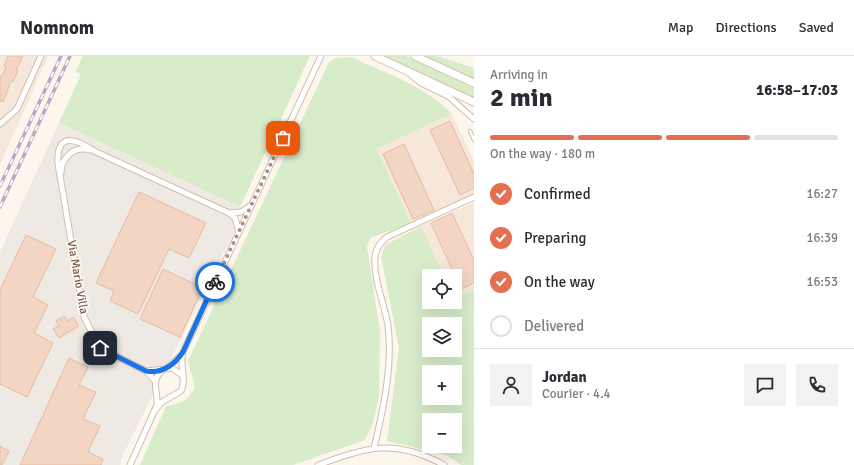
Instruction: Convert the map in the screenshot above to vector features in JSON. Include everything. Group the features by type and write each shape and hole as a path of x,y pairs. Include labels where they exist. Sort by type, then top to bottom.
{"main road":[{"path":"375,56 474,102"},
{"path":"415,56 474,83"}],"street":[{"path":"0,124 17,109 42,56"},
{"path":"130,465 156,410 162,402 181,391 184,382 180,361 183,352 321,56"},
{"path":"405,70 415,79 448,96 474,119"},
{"name":"Via Mario Villa","path":"155,381 146,371 100,348 84,317 57,158 61,144 73,140 78,141 94,151 229,213"},
{"name":"Via Mario Villa","path":"61,176 62,165 69,154 80,149 94,151"},
{"path":"374,448 384,398 389,350 386,315 375,266 377,247 387,237 474,197"},
{"path":"229,213 241,212 251,206"},
{"path":"229,213 235,218 238,232"},
{"path":"156,410 158,400 155,381 156,376 176,362 183,352"},
{"path":"165,369 177,370 183,377"},
{"name":"Via Mario Villa","path":"146,371 165,369"},
{"path":"157,390 164,396 171,397"},
{"path":"318,465 352,452 374,448 393,448 411,451 444,465"}],"lane":[{"path":"470,131 474,140"}],"shaded area":[{"path":"0,56 48,56 0,165"},
{"path":"452,114 474,161 474,194 411,223 377,149"},
{"path":"59,123 240,207 235,230 123,455 120,465 0,465 0,252"},
{"path":"474,202 474,290 462,296 462,269 441,269 421,226"}],"green space":[{"path":"83,56 310,56 240,207 59,123 81,74 75,72"},
{"path":"383,56 407,56 474,87 474,99"},
{"path":"425,56 438,56 474,68 474,79"},
{"path":"351,57 417,88 441,104 452,114 377,149 411,223 370,238 367,247 380,332 379,397 373,423 365,440 293,465 140,465 166,406 184,401 195,387 188,361 329,62 336,58"},
{"path":"421,226 441,269 422,269 422,309 462,309 462,296 474,290 474,465 461,465 446,455 438,453 462,453 462,413 422,413 422,449 387,441 399,348 381,257 385,245"}],"building":[{"path":"8,56 23,56 3,102 1,100 0,102 0,76 2,76 6,67 4,66"},
{"path":"450,121 474,174 474,188 460,195 430,130"},
{"path":"404,144 434,210 413,219 383,154"},
{"path":"139,192 206,223 189,258 169,249 138,314 110,301 114,291 96,283"},
{"path":"452,213 474,260 474,283 462,289 462,269 452,269 431,223"},
{"path":"26,235 56,249 33,297 48,305 34,333 53,343 27,397 0,384 0,290"},
{"path":"163,269 203,288 180,337 140,319"},
{"path":"64,316 67,321 73,317 79,326 59,338 53,329 59,326 56,321"},
{"path":"69,358 88,367 79,385 96,392 83,419 100,426 88,452 103,459 101,465 20,465"},
{"path":"0,446 9,451 2,465 0,465"}],"railway":[{"path":"0,186 61,56"},
{"path":"0,207 70,56"}],"way so far":[{"path":"215,282 283,138"}],"route":[{"path":"100,348 107,353 146,371 154,372 167,368 176,362 183,352 215,282"}]}
